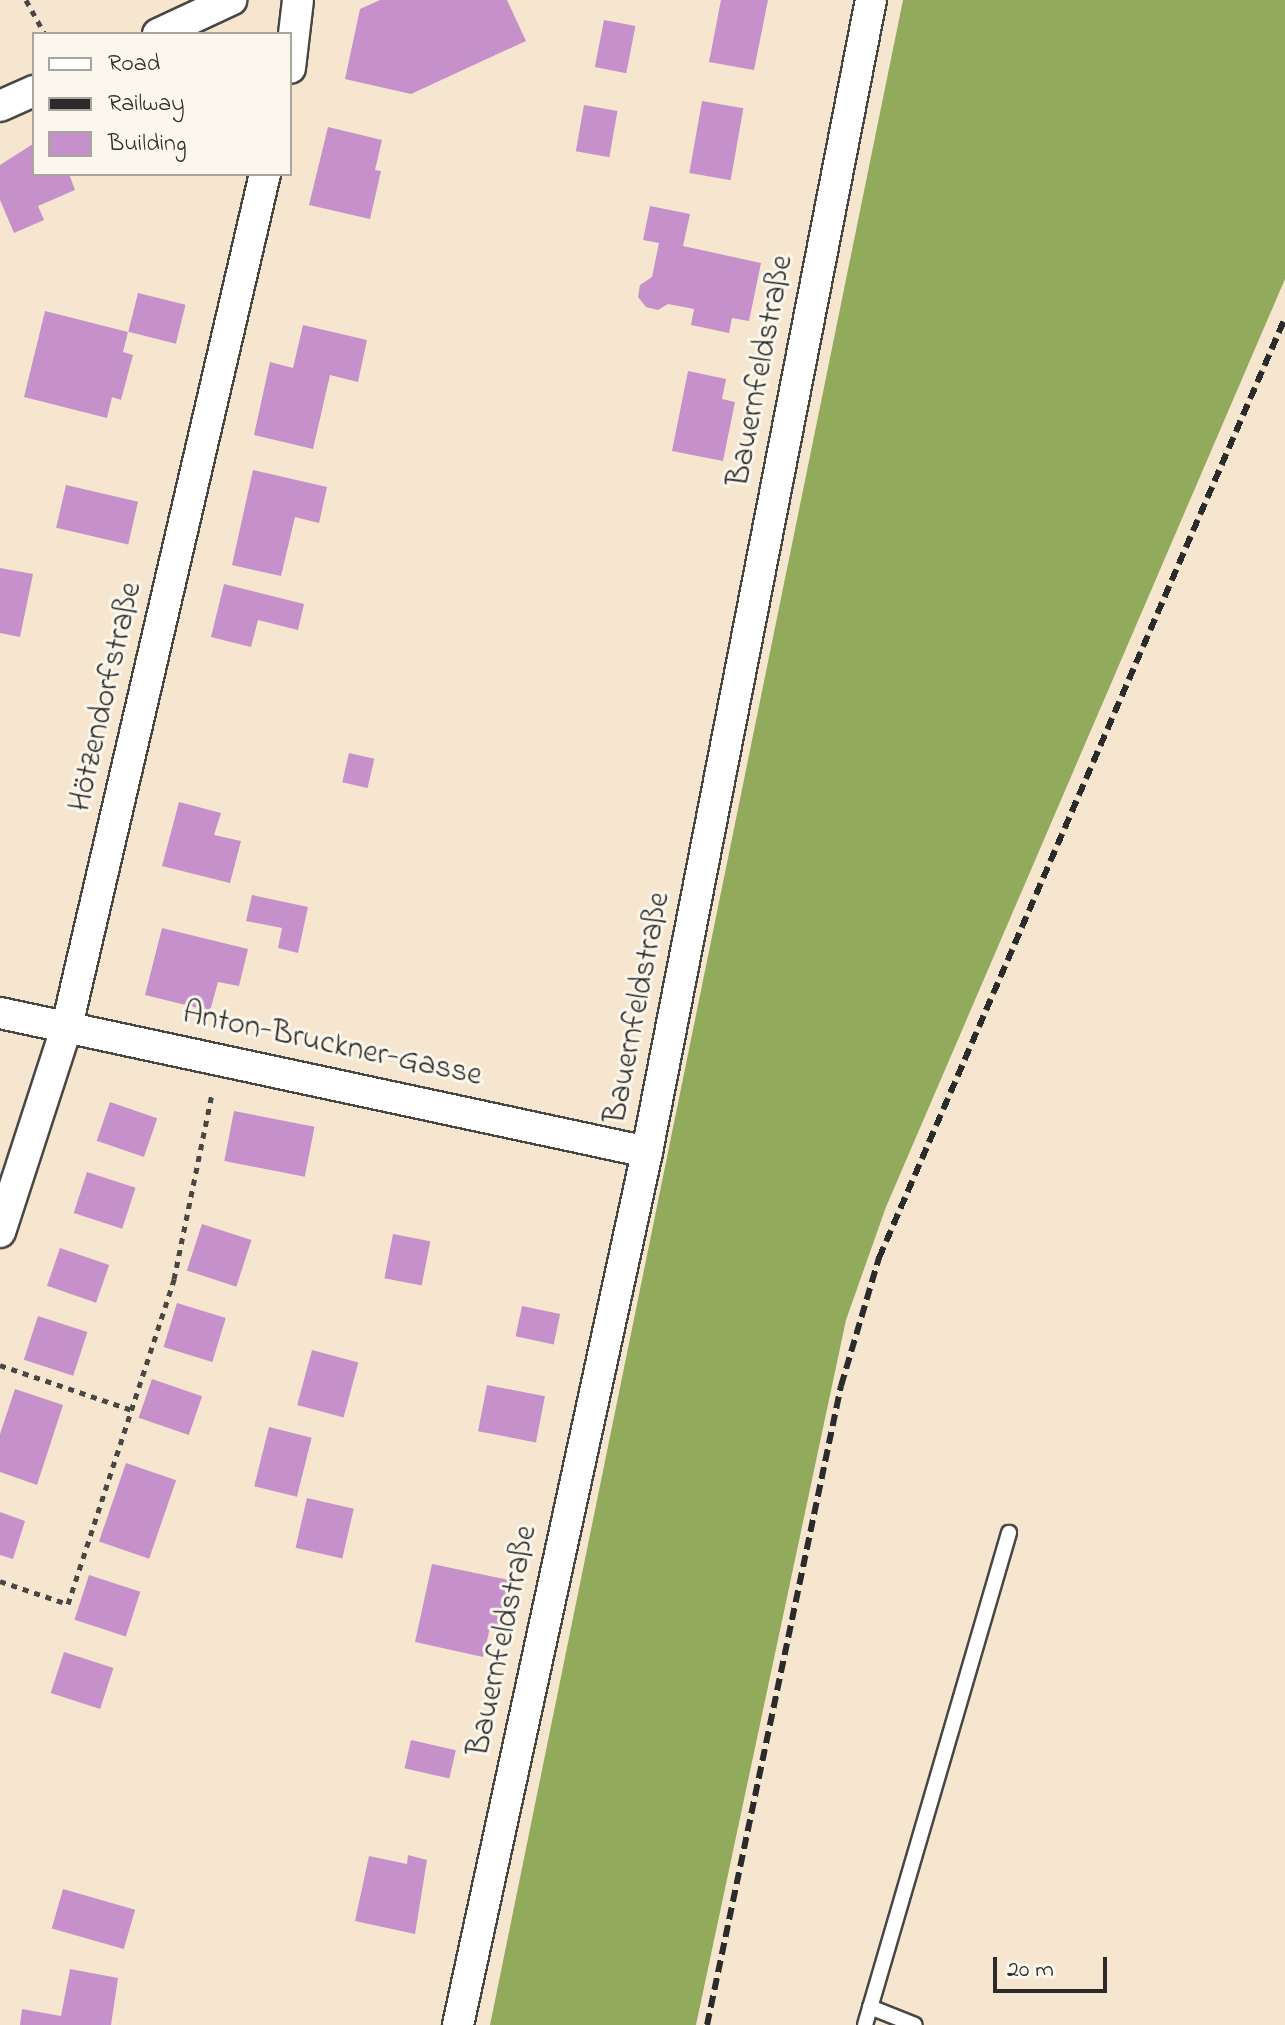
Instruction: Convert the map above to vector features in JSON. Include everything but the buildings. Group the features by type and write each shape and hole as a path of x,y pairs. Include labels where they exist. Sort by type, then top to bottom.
{"street":[{"path":"162,32 231,0"},
{"path":"292,51 298,0"},
{"name":"Bauernfeldstraße","path":"458,2025 647,1152 871,0"},
{"path":"0,106 32,92"},
{"name":"Hötzendorfstraße","path":"0,1232 67,1026 265,176"},
{"name":"Anton-Bruckner-Gasse","path":"0,1013 647,1152"}],"lane":[{"path":"865,2025 1009,1533"},
{"path":"870,2007 915,2025"}],"path":[{"path":"26,0 44,32"},
{"path":"0,1581 68,1604 174,1279 219,1059"},
{"path":"0,1365 132,1410"}],"green space":[{"path":"903,0 1285,0 1285,279 886,1207 846,1320 696,2025 490,2025"}],"railway":[{"path":"707,2025 841,1386 879,1258 1285,318"}]}
